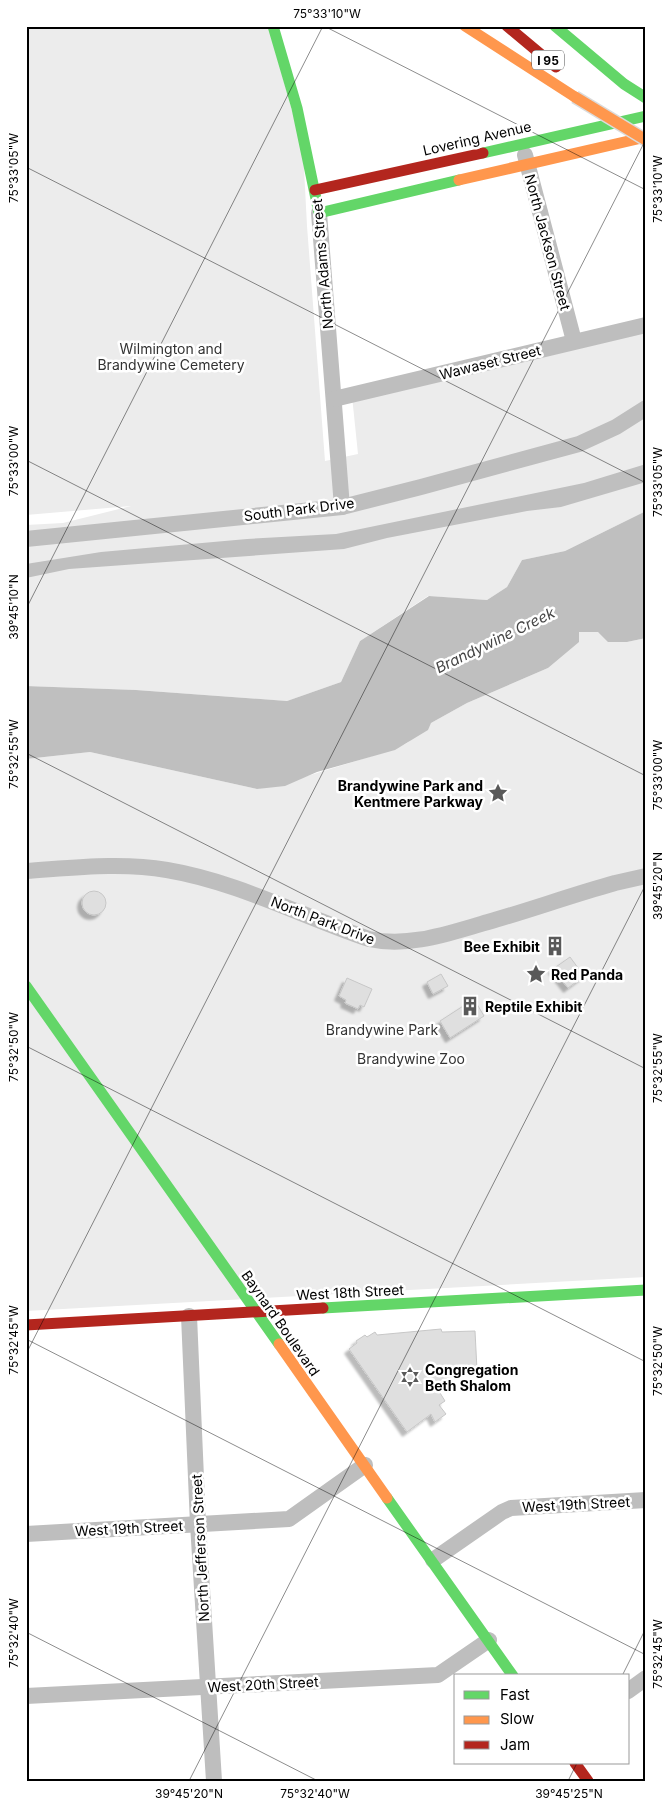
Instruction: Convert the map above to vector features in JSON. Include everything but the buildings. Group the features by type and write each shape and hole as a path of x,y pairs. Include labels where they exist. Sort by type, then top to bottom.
{"main road":[{"name":"North Adams Street","path":"273,26 297,108 319,212"},
{"path":"465,26 497,48 535,70 582,93 646,138"},
{"name":"I 95","path":"507,26 562,72"},
{"name":"I 95","path":"554,26 624,84 646,98"},
{"name":"Lovering Avenue","path":"315,190 646,116"},
{"path":"319,212 646,138"},
{"name":"Baynard Boulevard","path":"28,991 513,1674"},
{"name":"West 18th Street","path":"26,1325 646,1290"},
{"path":"576,1764 588,1781"}],"street":[{"name":"North Jackson Street","path":"522,144 574,341"},
{"name":"North Adams Street","path":"319,212 342,506"},
{"name":"Wawaset Street","path":"334,399 646,325"},
{"name":"South Park Drive","path":"26,539 342,506 421,487 579,444 616,427 646,408"},
{"name":"North Park Drive","path":"26,871 108,866 166,870 236,887 369,939 382,942 430,938 523,912 615,883 646,876"},
{"name":"North Jefferson Street","path":"189,1316 198,1524 214,1781"},
{"name":"West 19th Street","path":"26,1534 289,1519 365,1465"},
{"name":"West 19th Street","path":"433,1560 502,1512 511,1508 646,1500"},
{"name":"West 20th Street","path":"26,1696 438,1675 488,1640"},
{"path":"630,1690 646,1678"}],"green space":[{"name":"Wilmington and Brandywine Cemetery","path":"26,26 268,26 303,149 325,461 358,454 352,396 646,325 646,511 565,551 522,560 507,587 487,600 428,596 360,641 341,682 287,701 136,690 26,686 26,525 63,523 131,506 26,515"},
{"name":"Brandywine Park","path":"579,632 598,632 627,642 646,638 646,1277 26,1311 26,759 90,752 257,789 304,777 395,749 407,743 431,723 467,703 548,668"}],"water":[{"path":"646,464 646,482 561,507 527,511 387,538 344,549 69,569 26,578 26,564 101,552 247,539 336,534 584,483"},
{"name":"Brandywine Creek","path":"646,511 646,638 627,642 608,642 598,632 579,632 579,642 548,668 467,703 431,723 428,730 395,750 317,772 285,786 257,789 90,752 26,759 26,686 136,690 287,701 341,682 360,641 429,596 487,600 507,587 522,560 565,551"}],"traffic: fast":[{"path":"273,26 297,108 319,213 459,180"},
{"path":"555,26 624,84 646,98"},
{"path":"483,153 646,116"},
{"path":"26,986 279,1344"},
{"path":"323,1308 646,1290"},
{"path":"387,1498 512,1674"}],"traffic: slow":[{"path":"465,26 575,97"},
{"path":"575,97 646,140"},
{"path":"459,180 646,137"},
{"path":"279,1344 387,1498"}],"traffic: jam":[{"path":"507,26 556,67"},
{"path":"315,190 483,153"},
{"path":"26,1325 323,1308"},
{"path":"576,1764 588,1781"}],"place":[{"name":"Brandywine Park and Kentmere Parkway","path":"498,793"},
{"name":"Bee Exhibit","path":"555,946"},
{"name":"Red Panda","path":"536,974"},
{"name":"Reptile Exhibit","path":"470,1006"},
{"name":"Congregation Beth Shalom","path":"410,1377"}],"park label":[{"name":"Brandywine Zoo","path":"411,1058"}]}
